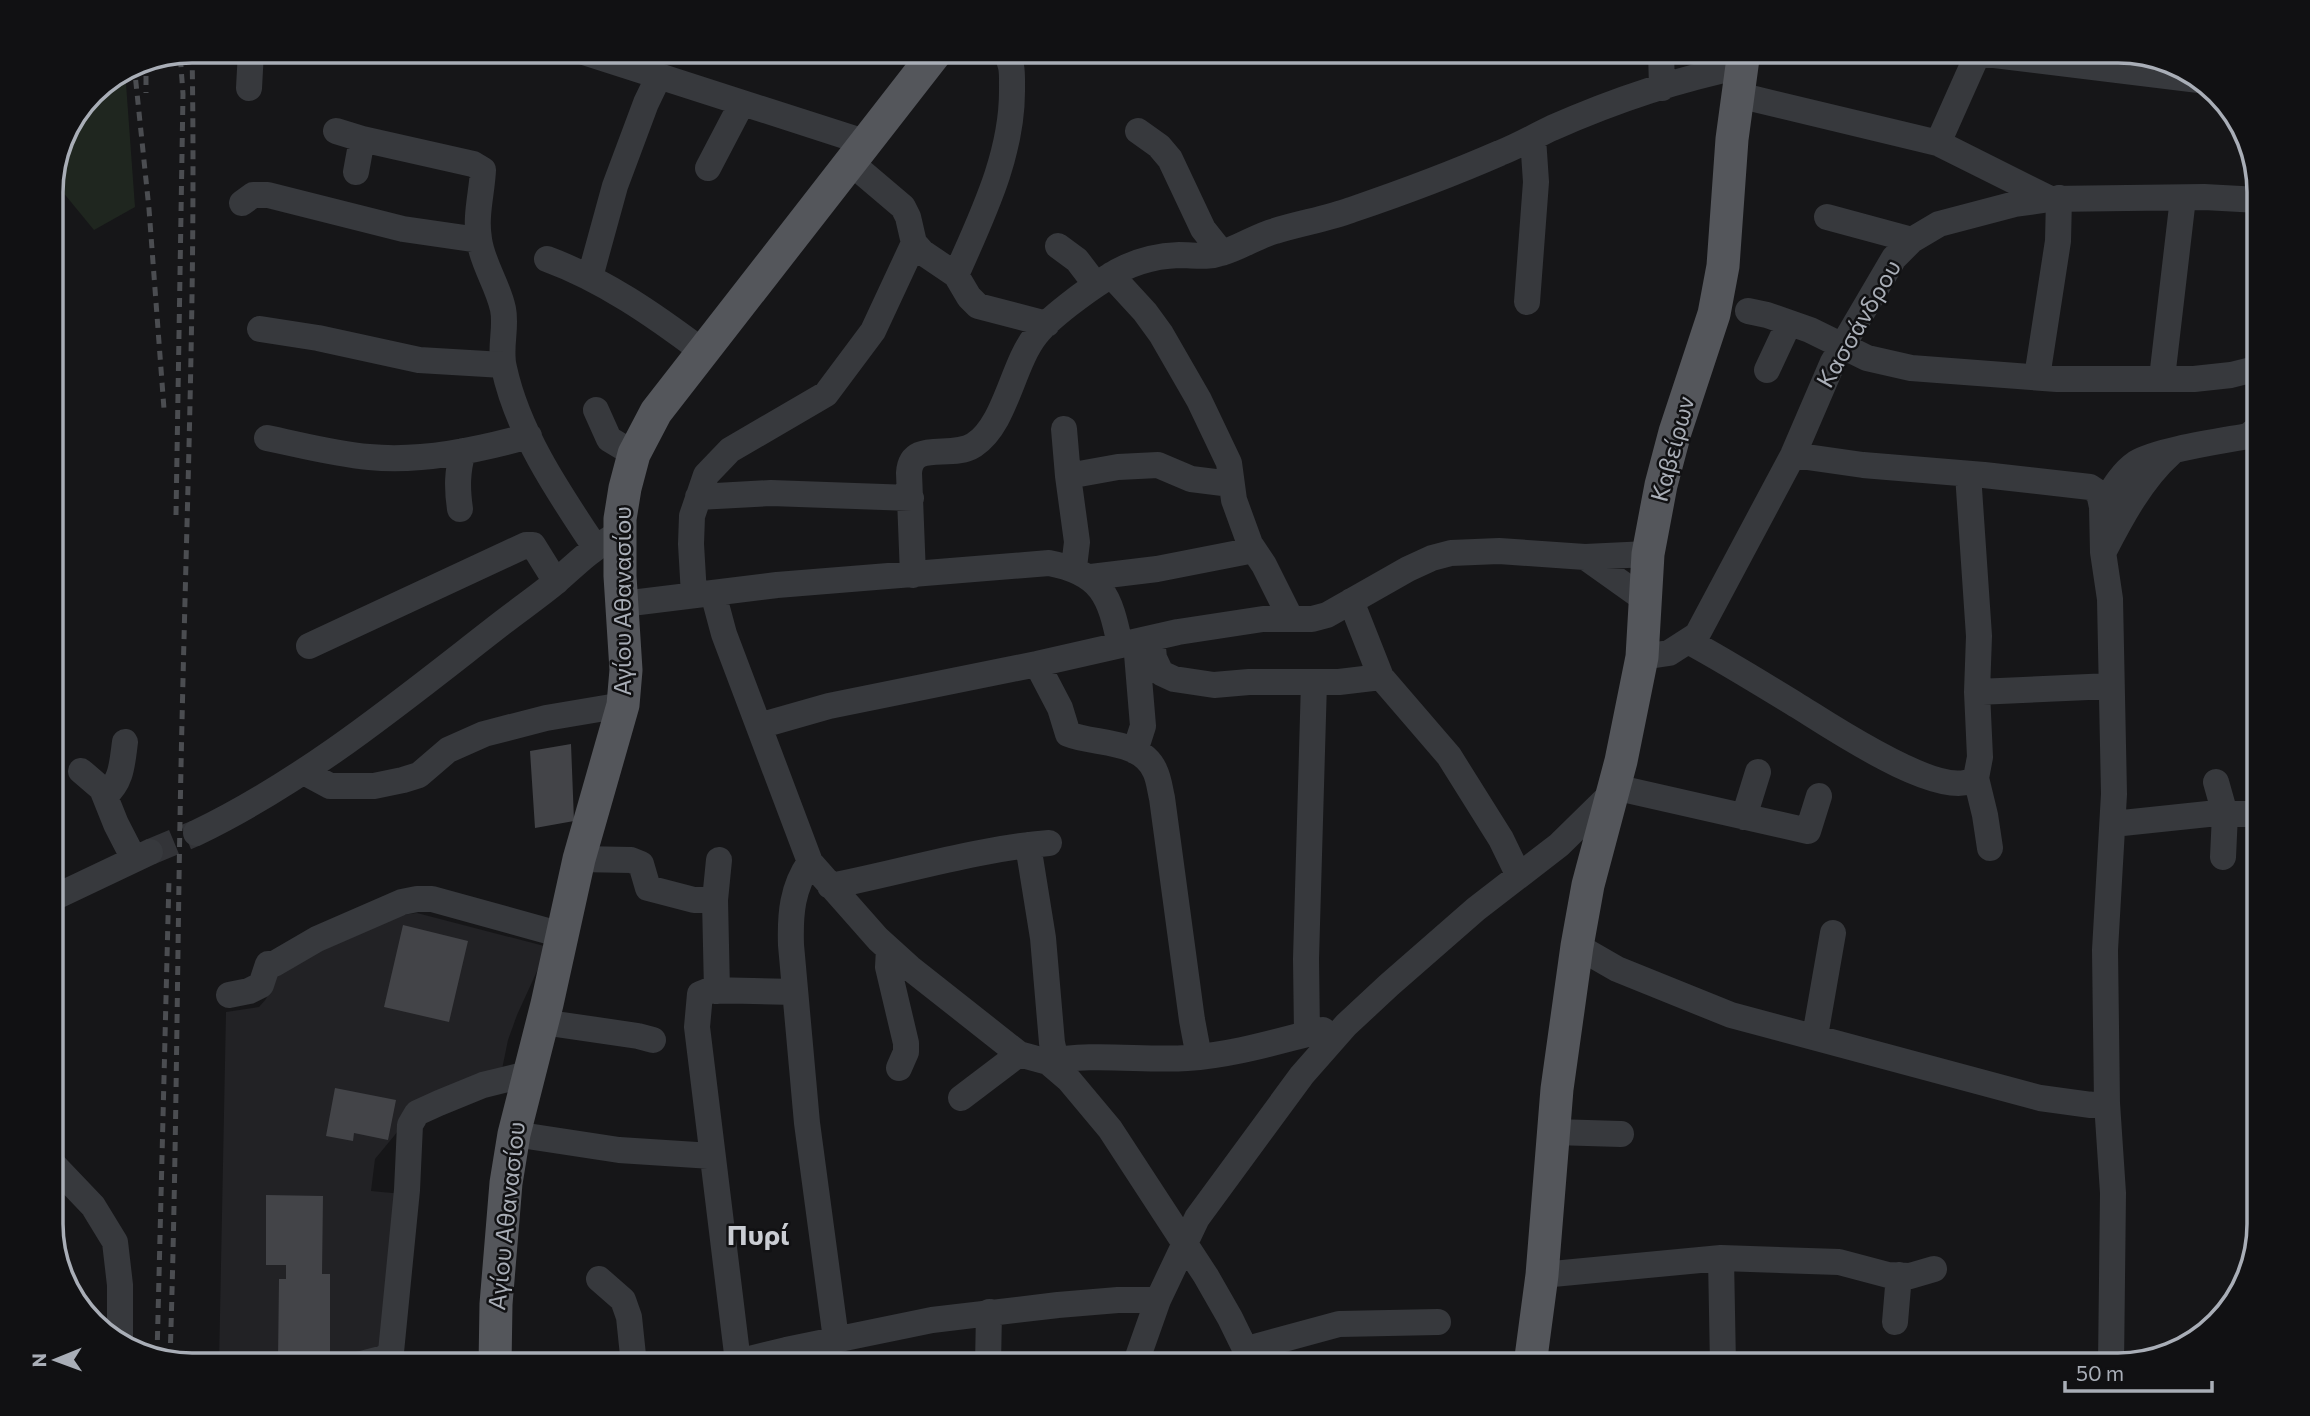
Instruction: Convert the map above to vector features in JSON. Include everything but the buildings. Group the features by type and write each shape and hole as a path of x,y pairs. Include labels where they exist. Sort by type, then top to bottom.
{"main road":[{"name":"Αγίου Αθανασίου","path":"495,1353 496,1304 505,1195 514,1134 579,859 623,705 626,670 623,604 607,541 634,454 656,412 927,63"},
{"name":"Καβείρων","path":"1532,1353 1542,1275 1557,1090 1577,946 1588,885 1616,780 1642,657 1648,554 1661,485 1675,432 1714,314 1727,227 1732,139 1742,70"}],"street":[{"path":"249,88 250,63"},
{"path":"618,63 742,103 857,152 903,207 914,243 922,253 956,275 969,297 978,306 1047,324"},
{"path":"956,275 1007,147 1013,109 1012,63"},
{"path":"1661,63 1662,88"},
{"path":"1938,143 1974,63"},
{"path":"2065,63 2176,77"},
{"path":"913,575 910,463 913,457 919,453 958,450 974,445 987,432 1000,410 1035,335 1103,280 1126,265 1145,259 1181,255 1203,257 1222,253 1272,232 1350,211 1615,103 1688,78 1742,70 1938,143 2055,198 2058,241 2037,377"},
{"path":"590,277 615,186 659,76"},
{"path":"708,168 742,103"},
{"path":"196,833 261,799 304,772 380,718 607,541 570,511 518,413 503,365 503,309 479,240 478,208 483,170 473,164 336,131"},
{"path":"1138,131 1159,146 1170,159 1203,229 1222,253"},
{"path":"1527,302 1536,182 1533,138"},
{"path":"356,172 362,139"},
{"path":"242,203 253,195 268,195 403,229 479,240"},
{"name":"Κασσάνδρου","path":"1642,657 1669,653 1697,635 1793,455 1833,362 1894,258 1912,240 1939,224 2015,204 2055,198 2247,200"},
{"path":"2162,378 2183,198"},
{"path":"1827,217 1912,240"},
{"path":"914,243 873,331 826,394 730,450 706,475 692,516 691,544 704,594 724,634 810,862 889,949 1019,1054 1052,1061 1199,1057 1233,1053 1346,1025"},
{"path":"1058,246 1145,313 1178,364 1220,444 1228,463 1242,524 1282,598 1290,619"},
{"path":"547,259 590,277 668,326 702,351"},
{"path":"1748,312 1789,323 1867,358 1911,368 2037,377 2194,379 2247,371"},
{"path":"1767,370 1789,323"},
{"path":"260,329 419,360 503,365"},
{"path":"596,410 609,439 634,454"},
{"path":"1064,429 1068,476 1083,573 1105,595 1115,618 1154,658 1161,673 1174,679 1213,685 1364,681 1381,677"},
{"path":"267,438 369,457 410,458 498,446 529,436"},
{"path":"2102,507 2113,488 2136,463 2172,452 2247,436"},
{"path":"460,509 457,483 458,466 463,451"},
{"path":"2104,552 2121,519 2156,466 2172,452"},
{"path":"1793,455 1863,466 2090,487 2099,493 2110,599 2115,794 2105,950 2107,1103 2113,1193 2111,1353"},
{"path":"1068,476 1118,467 1158,465 1191,480 1231,484"},
{"path":"1969,474 1979,636 1977,692 1980,757 1976,778 1990,848"},
{"path":"698,496 771,493 911,498"},
{"path":"309,646 526,545 534,545 556,582"},
{"path":"623,604 777,585 1049,563 1083,573 1157,569 1254,550"},
{"path":"759,726 828,706 1220,625 1262,619 1312,619 1327,615 1408,569 1451,553 1499,551 1585,557 1648,554"},
{"path":"1585,557 1644,599"},
{"path":"1351,601 1381,677 1449,756 1501,839 1519,876"},
{"path":"1688,641 1839,733 1892,761 1928,777 1957,783 1970,782 1976,778"},
{"path":"1136,642 1143,726 1136,751"},
{"path":"1037,664 1060,708 1068,734 1136,751 1147,759 1155,771 1162,798 1199,1057"},
{"path":"1307,1034 1306,959 1314,682"},
{"path":"1977,692 2111,686"},
{"path":"304,772 330,786 373,786 403,780 419,775 448,750 484,734 546,718 623,705"},
{"path":"105,796 115,787 121,776 125,742"},
{"path":"63,893 142,855 116,824 102,789 81,771"},
{"path":"1744,817 1758,772"},
{"path":"1139,1353 1158,1300 1197,1218 1302,1075 1346,1025 1427,951 1559,845 1616,780 1744,817 1808,831 1819,796"},
{"path":"2216,782 2225,814 2223,857"},
{"path":"2113,824 2247,814"},
{"path":"830,886 883,876 935,861 1038,844 1052,1061 1110,1129 1206,1276 1248,1353"},
{"path":"579,859 631,860 641,864 648,888 694,900 715,900"},
{"path":"716,991 715,900 719,860"},
{"path":"810,862 798,883 790,916 807,1123 836,1339"},
{"path":"229,995 261,985 268,964 274,964 317,939 402,902 417,899 432,899 562,935"},
{"path":"1815,1036 1833,933"},
{"path":"1577,946 1617,969 1731,1015 2040,1098 2091,1105 2107,1103"},
{"path":"889,949 888,967 906,1043 906,1052 899,1068"},
{"path":"730,1353 697,1013 700,994 710,990 795,992"},
{"path":"542,1022 653,1040"},
{"path":"961,1098 1019,1054"},
{"path":"390,1353 407,1190 410,1125 417,1113 483,1085 528,1074"},
{"path":"1554,1132 1621,1133"},
{"path":"514,1134 619,1150 712,1156"},
{"path":"63,1175 93,1206 115,1242 120,1285 120,1331"},
{"path":"1721,1258 1723,1353"},
{"path":"1542,1275 1721,1258 1839,1262 1876,1273 1910,1276 1934,1269"},
{"path":"1895,1322 1899,1275"},
{"path":"599,1279 623,1300 629,1317 633,1353"},
{"path":"777,1353 900,1325 989,1312 1118,1300 1158,1300"},
{"path":"988,1353 989,1312"},
{"path":"1261,1353 1339,1324 1438,1322"}],"shaded area":[{"path":"126,81 135,207 94,230 63,192 65,167 80,127 95,107"},
{"path":"417,913 548,947 508,1040 499,1084 413,1113 375,1159 371,1191 403,1194 385,1353 219,1353 226,1012 259,1007 266,999 276,971 402,915"}],"tunnel":[{"path":"150,852 196,833"}],"railway":[{"path":"176,515 183,94 181,63"},
{"path":"170,1351 192,302 192,63"},
{"path":"146,72 146,93"},
{"path":"135,76 149,209 164,409"},
{"path":"157,1348 169,879"}],"district":[{"name":"Πυρί","path":"758,1235"}]}
